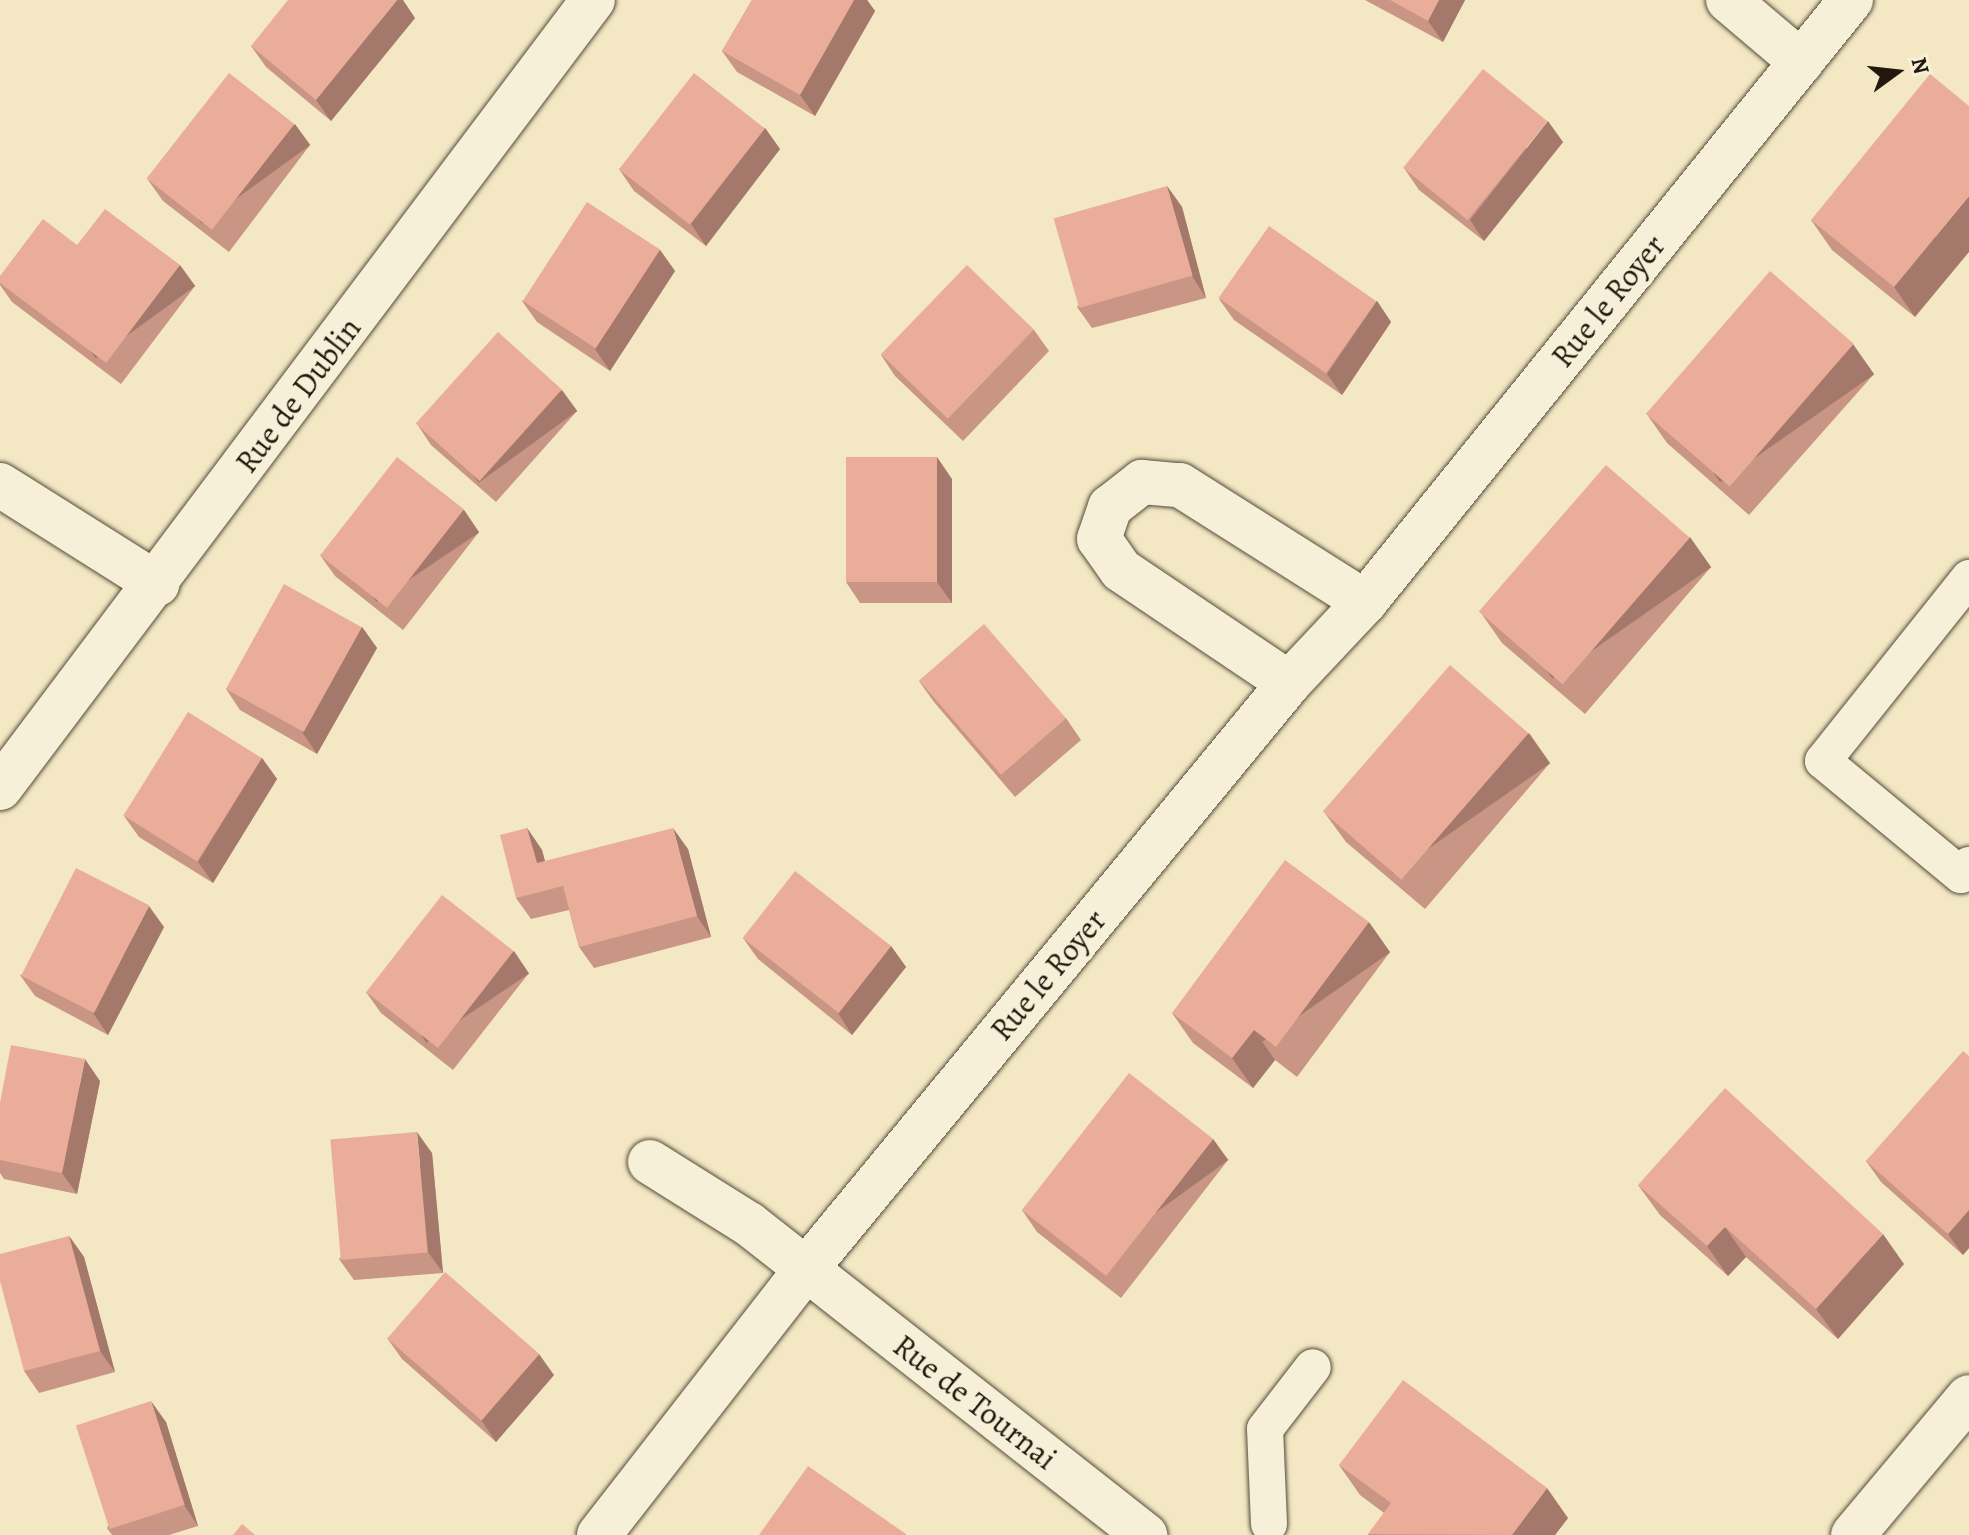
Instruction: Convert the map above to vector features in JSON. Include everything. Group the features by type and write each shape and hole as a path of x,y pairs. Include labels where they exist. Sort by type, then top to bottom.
{"street":[{"name":"Rue de Dublin","path":"0,788 157,584 593,0"},
{"path":"1728,0 1801,62"},
{"name":"Rue le Royer","path":"599,1535 807,1268 1289,683 1365,602 1851,0"},
{"path":"1289,683 1121,570 1099,539 1110,507 1142,482 1180,485 1365,602"},
{"path":"0,485 157,584"},
{"path":"650,1162 719,1203 807,1268"},
{"name":"Rue de Tournai","path":"807,1268 1145,1535"},
{"path":"1853,1535 1969,1397"}],"lane":[{"path":"1969,578 1823,761 1961,875 1969,865"},
{"path":"1269,1524 1265,1429 1313,1367"}],"building":[{"path":"288,0 397,0 316,100 251,46"},
{"path":"752,0 854,0 800,95 722,51"},
{"path":"1390,0 1439,0 1428,21"},
{"path":"1483,69 1548,121 1468,220 1403,168"},
{"path":"229,73 294,124 212,230 147,179"},
{"path":"694,73 765,128 690,225 619,169"},
{"path":"1930,74 1969,106 1969,196 1894,287 1811,220"},
{"path":"1167,186 1193,275 1079,308 1054,219"},
{"path":"587,202 660,249 596,348 523,301"},
{"path":"105,209 180,265 106,363 0,283 0,276 43,219 77,245"},
{"path":"1269,226 1376,301 1326,373 1219,298"},
{"path":"967,265 1034,330 948,419 881,354"},
{"path":"1770,271 1854,344 1730,486 1646,414"},
{"path":"498,332 562,390 480,481 416,423"},
{"path":"397,457 464,509 387,608 320,556"},
{"path":"846,457 937,457 937,582 846,582"},
{"path":"1606,465 1690,538 1562,684 1479,611"},
{"path":"284,584 362,627 304,732 226,689"},
{"path":"984,624 1066,718 1001,775 919,680"},
{"path":"1450,665 1528,733 1401,880 1323,811"},
{"path":"188,712 262,758 197,862 123,815"},
{"path":"527,828 537,863 673,828 697,916 579,947 563,886 516,898 500,835"},
{"path":"1285,860 1369,922 1276,1047 1254,1030 1232,1058 1172,1013"},
{"path":"76,868 149,905 94,1013 21,976"},
{"path":"795,871 891,946 839,1013 743,938"},
{"path":"442,895 514,951 438,1048 366,992"},
{"path":"11,1045 85,1059 62,1173 0,1160 0,1103"},
{"path":"1963,1051 1969,1056 1969,1210 1948,1234 1866,1161"},
{"path":"1129,1073 1213,1139 1106,1276 1022,1210"},
{"path":"1725,1088 1883,1234 1816,1309 1725,1227 1707,1246 1638,1185"},
{"path":"417,1132 428,1253 341,1260 330,1140"},
{"path":"69,1236 100,1351 24,1371 0,1281 0,1254"},
{"path":"445,1272 539,1354 482,1420 387,1338"},
{"path":"1403,1380 1547,1488 1512,1535 1368,1534 1391,1503 1339,1465"},
{"path":"151,1401 185,1505 110,1529 76,1425"},
{"path":"808,1466 906,1534 906,1535 759,1535"},
{"path":"242,1524 255,1535 233,1535"}]}
